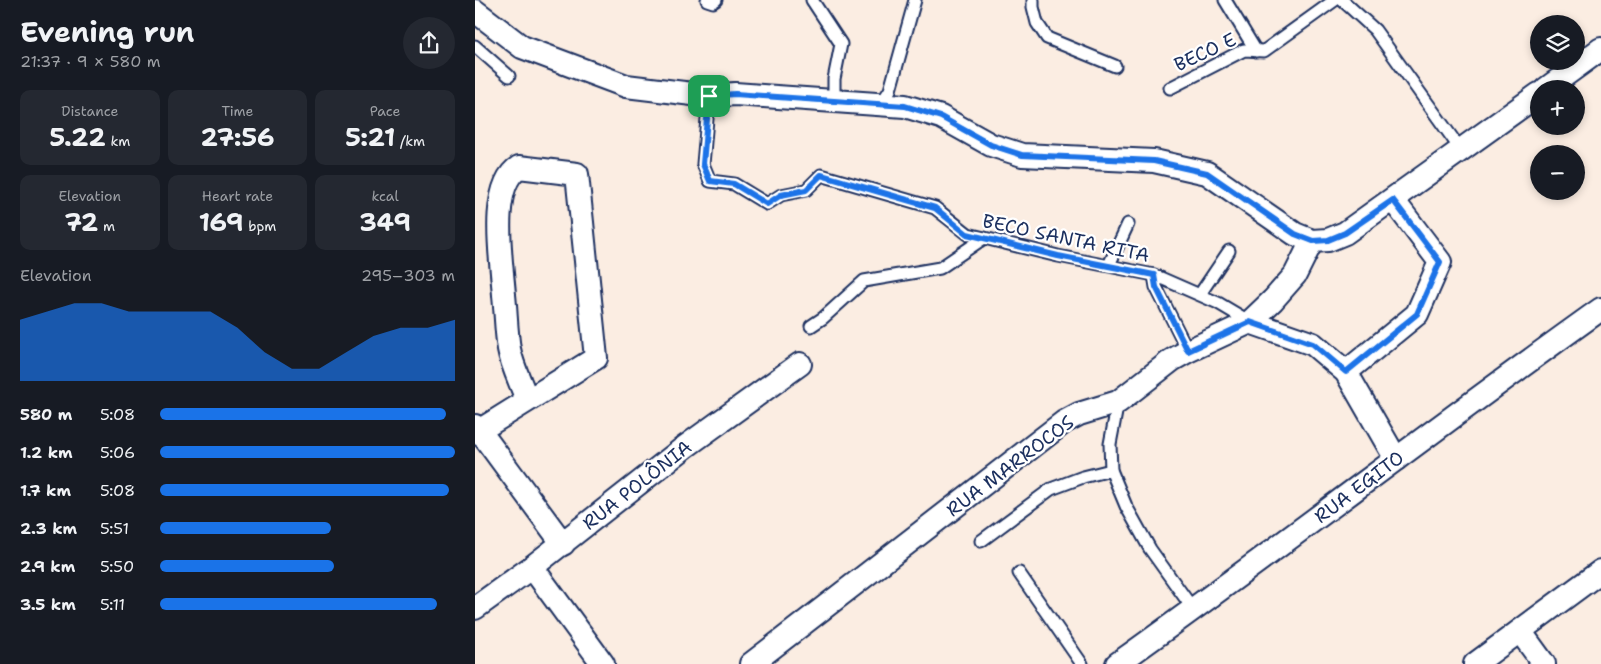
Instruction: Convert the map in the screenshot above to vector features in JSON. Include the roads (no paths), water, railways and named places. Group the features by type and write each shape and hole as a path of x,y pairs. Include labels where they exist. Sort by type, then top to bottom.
{"street":[{"path":"477,17 522,47 626,86 709,96 735,94 905,106 941,117 991,145 1022,155 1154,161 1207,173 1295,234 1313,241 1328,240 1345,233 1530,100"},
{"path":"1559,80 1601,49"},
{"path":"527,400 509,350 499,236 501,203 505,184 511,172 519,167 577,174 596,358 527,400 476,429 485,438 563,544"},
{"path":"1346,372 1417,314 1440,262 1393,200"},
{"name":"RUA MARROCOS","path":"751,664 1064,422 1079,414 1118,402 1172,360 1250,322 1295,275 1313,241"},
{"name":"RUA EGITO","path":"1117,664 1601,309"},
{"path":"1250,322 1313,344 1346,372 1396,459"},
{"name":"RUA POLÔNIA","path":"475,608 563,544 685,447 800,364"},
{"path":"532,567 603,664"},
{"path":"1475,664 1601,572"},
{"path":"1520,631 1543,664"}],"lane":[{"path":"707,0 713,2 716,0"},
{"path":"812,0 841,44 833,79 834,101"},
{"path":"881,104 890,90 915,0"},
{"path":"1033,0 1037,23 1047,38 1115,66"},
{"path":"1225,0 1256,51"},
{"name":"BECO E","path":"1170,88 1244,50 1264,51 1335,0"},
{"path":"1342,0 1375,30 1461,150"},
{"path":"475,46 509,76"},
{"name":"BECO SANTA RITA","path":"709,96 703,164 710,181 734,184 767,204 781,195 806,190 821,175 935,208 967,234 1058,256 1154,275 1200,294 1250,322"},
{"path":"1109,265 1128,224"},
{"path":"811,326 823,318 864,281 940,268 984,238"},
{"path":"1200,294 1229,252"},
{"path":"1154,275 1156,287 1188,351"},
{"path":"1118,402 1110,444 1111,470 1126,506 1150,549 1193,609"},
{"path":"981,541 1051,489 1083,477 1111,470"},
{"path":"1019,573 1083,664"}]}
